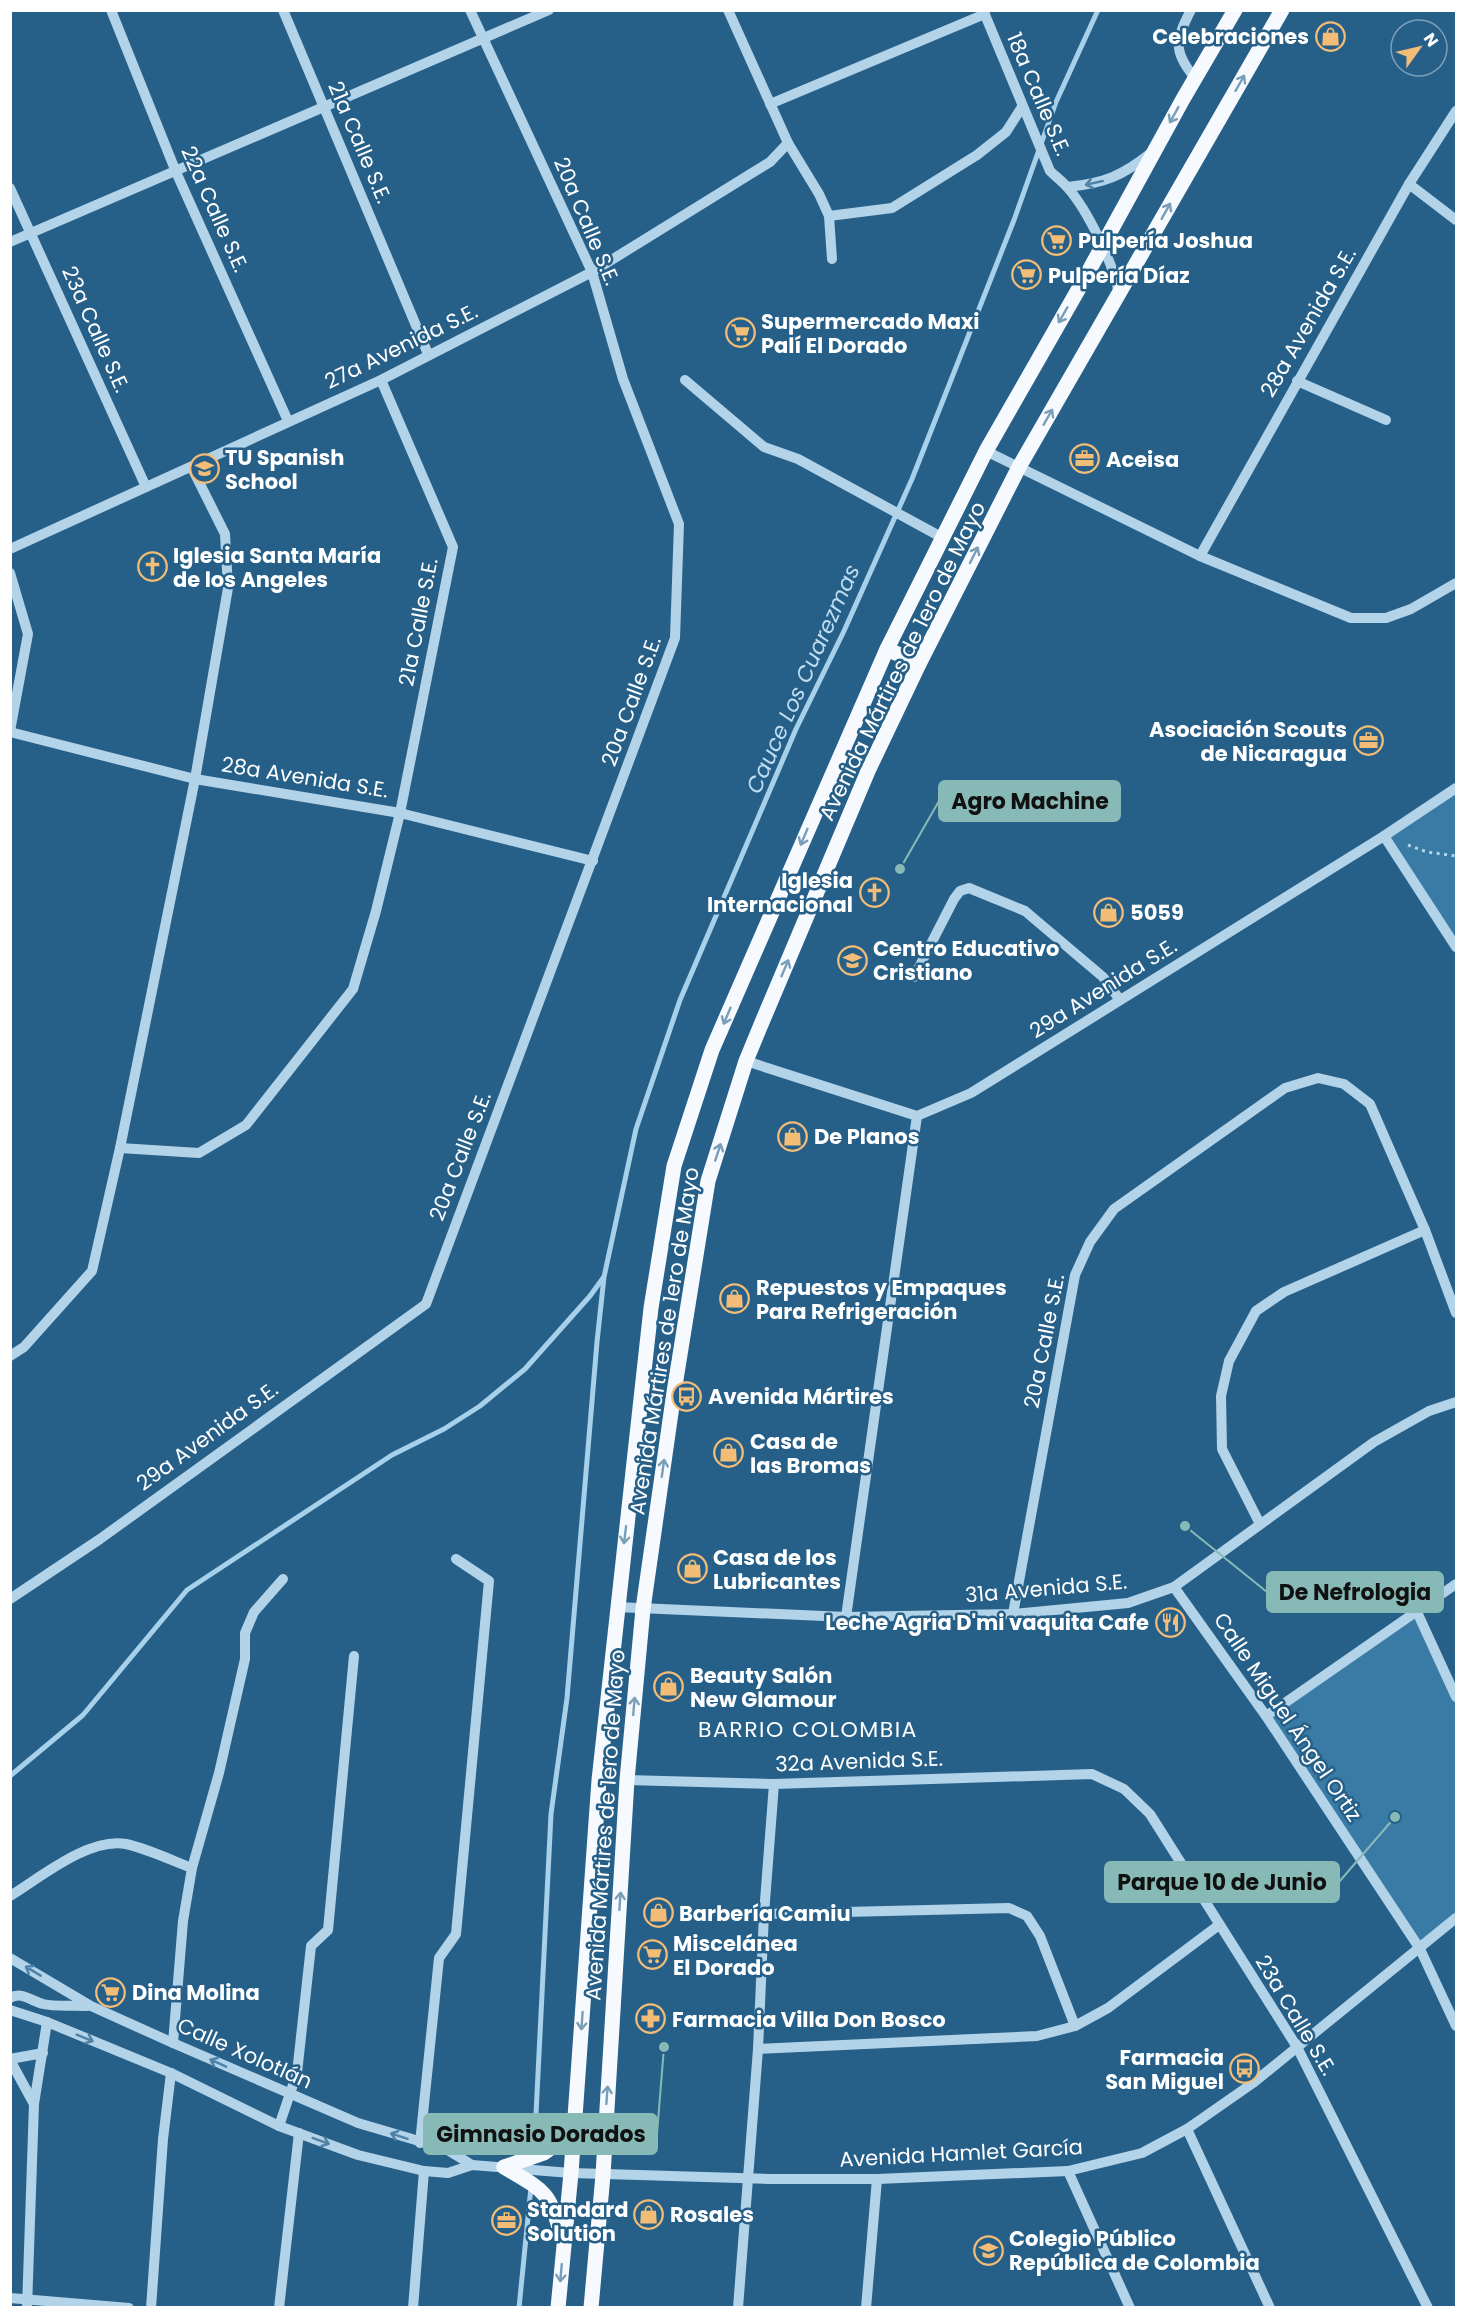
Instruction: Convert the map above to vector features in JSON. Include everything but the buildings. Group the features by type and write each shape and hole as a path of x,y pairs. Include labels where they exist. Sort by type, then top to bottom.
{"main road":[{"name":"Avenida Mártires de 1ero de Mayo","path":"558,2307 571,2173 599,1780 616,1607 651,1308 674,1166 712,1050 887,649 986,451 1235,10"},
{"name":"Avenida Mártires de 1ero de Mayo","path":"591,2307 603,2175 627,1780 643,1609 708,1180 746,1061 868,771 918,664 1019,467 1282,10"},
{"path":"887,649 918,664"},
{"path":"504,2167 527,2169 558,2144 575,2120"},
{"path":"527,2169 551,2204 564,2247"}],"street":[{"name":"22a Calle S.E.","path":"111,10 176,172 288,421"},
{"name":"21a Calle S.E.","path":"283,10 428,354"},
{"name":"20a Calle S.E.","path":"426,1304 675,638 679,524 623,379 592,272 470,10"},
{"path":"10,242 549,10"},
{"path":"728,10 788,142 819,194 829,216 832,259"},
{"path":"1191,10 1180,30 1177,46 1183,63 1195,78"},
{"path":"770,104 984,12"},
{"name":"18a Calle S.E.","path":"984,12 1047,165 1050,171 1068,187 1089,220 1117,278 1119,295"},
{"path":"829,216 892,208 977,155 1006,132 1022,107"},
{"name":"28a Avenida S.E.","path":"1200,556 1409,184 1456,111"},
{"name":"27a Avenida S.E.","path":"10,549 381,380 592,272 770,162 788,142"},
{"name":"18a Calle S.E.","path":"1068,187 1096,184 1128,171 1154,151"},
{"path":"1409,184 1456,220"},
{"name":"23a Calle S.E.","path":"10,188 146,487"},
{"name":"21a Calle S.E.","path":"120,1148 199,1153 246,1125 353,989 376,911 400,813 453,547 381,380"},
{"path":"685,380 764,447 798,459 943,538"},
{"path":"1297,381 1386,420"},
{"path":"986,451 1200,556 1351,618 1386,618 1411,609 1456,583"},
{"path":"10,1356 24,1347 92,1272 120,1148 195,779 228,588 225,534 192,468"},
{"path":"10,573 28,634 10,732"},
{"name":"28a Avenida S.E.","path":"10,732 195,779 400,813 593,861"},
{"name":"29a Avenida S.E.","path":"917,1116 971,1093 1384,836 1456,788"},
{"path":"1384,836 1456,946"},
{"path":"914,977 954,899 960,891 969,888 1025,911 1103,977 1120,1000"},
{"path":"746,1061 917,1116 846,1617"},
{"name":"20a Calle S.E.","path":"1013,1614 1075,1275 1090,1242 1114,1209 1285,1088 1318,1078 1344,1084 1370,1104 1425,1230"},
{"path":"1260,1524 1222,1449 1221,1396 1229,1361 1256,1311 1284,1292 1425,1230 1456,1313"},
{"name":"29a Avenida S.E.","path":"10,1599 100,1539 426,1304"},
{"name":"31a Avenida S.E.","path":"616,1607 846,1617 1013,1614 1128,1603 1174,1587 1374,1442 1430,1411 1456,1402"},
{"path":"420,2143 440,1958 456,1934 489,1581 456,1558"},
{"path":"173,2043 183,1922 192,1868 219,1773 244,1659 245,1633 254,1612 283,1579"},
{"path":"1266,1716 1456,1584"},
{"name":"Calle Miguel Ángel Ortiz","path":"1174,1587 1266,1716 1420,1949 1456,2026"},
{"path":"1417,1612 1456,1697"},
{"path":"279,2126 297,2073 312,1946 328,1930 354,1656"},
{"name":"23a Calle S.E.","path":"1092,1774 1124,1789 1150,1814 1297,2047 1428,2307"},
{"name":"32a Avenida S.E.","path":"627,1780 774,1784 1092,1774"},
{"path":"738,2307 758,2049 764,1914 774,1784"},
{"path":"10,1896 70,1858 99,1845 125,1844 192,1868"},
{"path":"764,1914 1009,1908 1028,1916 1040,1936 1075,2026"},
{"name":"Avenida Hamlet García","path":"603,2175 877,2179 1068,2171 1142,2153 1187,2129 1253,2084 1456,1918"},
{"path":"758,2049 1037,2036 1075,2026 1108,2008 1219,1925"},
{"name":"Calle Xolotlán","path":"10,1958 91,2006 173,2043 358,2123 446,2149 472,2165"},
{"path":"10,1998 24,1996 44,2004 91,2006"},
{"name":"Calle Xolotlán","path":"10,2010 46,2022 171,2073 279,2126 357,2155 424,2171 448,2173 472,2165 504,2167"},
{"path":"27,2304 34,2104 46,2022"},
{"path":"34,2104 10,2059 43,2053"},
{"path":"151,2307 163,2139 171,2073"},
{"path":"1187,2129 1270,2307"},
{"path":"279,2307 299,2133"},
{"path":"527,2169 603,2175"},
{"path":"413,2307 424,2171"},
{"path":"1068,2171 1130,2307"},
{"path":"866,2307 877,2179"},
{"path":"10,2298 27,2304 129,2307"}],"path":[{"path":"1384,836 1427,852 1456,856"}],"shaded area":[{"path":"1456,788 1456,947 1384,836"},
{"path":"1417,1612 1456,1697 1456,1918 1420,1949 1266,1716"}],"waterway":[{"name":"Cauce Los Cuarezmas","path":"534,2154 551,1814 567,1698 597,1342 604,1277 636,1129 680,1000 796,729 844,631 912,479 1014,220 1056,102 1098,10"},
{"path":"10,1776 83,1715 187,1590 392,1455 444,1429 480,1406 525,1369 590,1296 603,1278"},
{"path":"519,2308 531,2187"}],"place":[{"name":"Celebraciones","path":"1330,36"},
{"name":"Pulpería Joshua","path":"1057,240"},
{"name":"Pulpería Díaz","path":"1027,275"},
{"name":"Supermercado Maxi Palí El Dorado","path":"740,333"},
{"name":"Aceisa","path":"1085,459"},
{"name":"TU Spanish School","path":"204,469"},
{"name":"Iglesia Santa María de los Angeles","path":"152,567"},
{"name":"Asociación Scouts de Nicaragua","path":"1368,741"},
{"name":"Agro Machine","path":"900,869"},
{"name":"Iglesia Internacional","path":"874,892"},
{"name":"5059","path":"1109,912"},
{"name":"Centro Educativo Cristiano","path":"852,960"},
{"name":"De Planos","path":"793,1136"},
{"name":"Repuestos y Empaques Para Refrigeración","path":"735,1299"},
{"name":"Avenida Mártires","path":"687,1396"},
{"name":"Casa de las Bromas","path":"729,1453"},
{"name":"De Nefrologia","path":"1185,1526"},
{"name":"Casa de los Lubricantes","path":"692,1569"},
{"name":"Leche Agria D'mi vaquita Cafe","path":"1170,1622"},
{"name":"Beauty Salón New Glamour","path":"669,1687"},
{"name":"Parque 10 de Junio","path":"1395,1817"},
{"name":"Barbería Camiu","path":"658,1913"},
{"name":"Miscelánea El Dorado","path":"652,1955"},
{"name":"Dina Molina","path":"111,1992"},
{"name":"Farmacia Villa Don Bosco","path":"651,2019"},
{"name":"Gimnasio Dorados","path":"664,2047"},
{"name":"Farmacia San Miguel","path":"1245,2069"},
{"name":"Rosales","path":"649,2214"},
{"name":"Standard Solution","path":"506,2221"},
{"name":"Colegio Público República de Colombia","path":"988,2250"}],"district":[{"name":"BARRIO COLOMBIA","path":"808,1729"}]}
